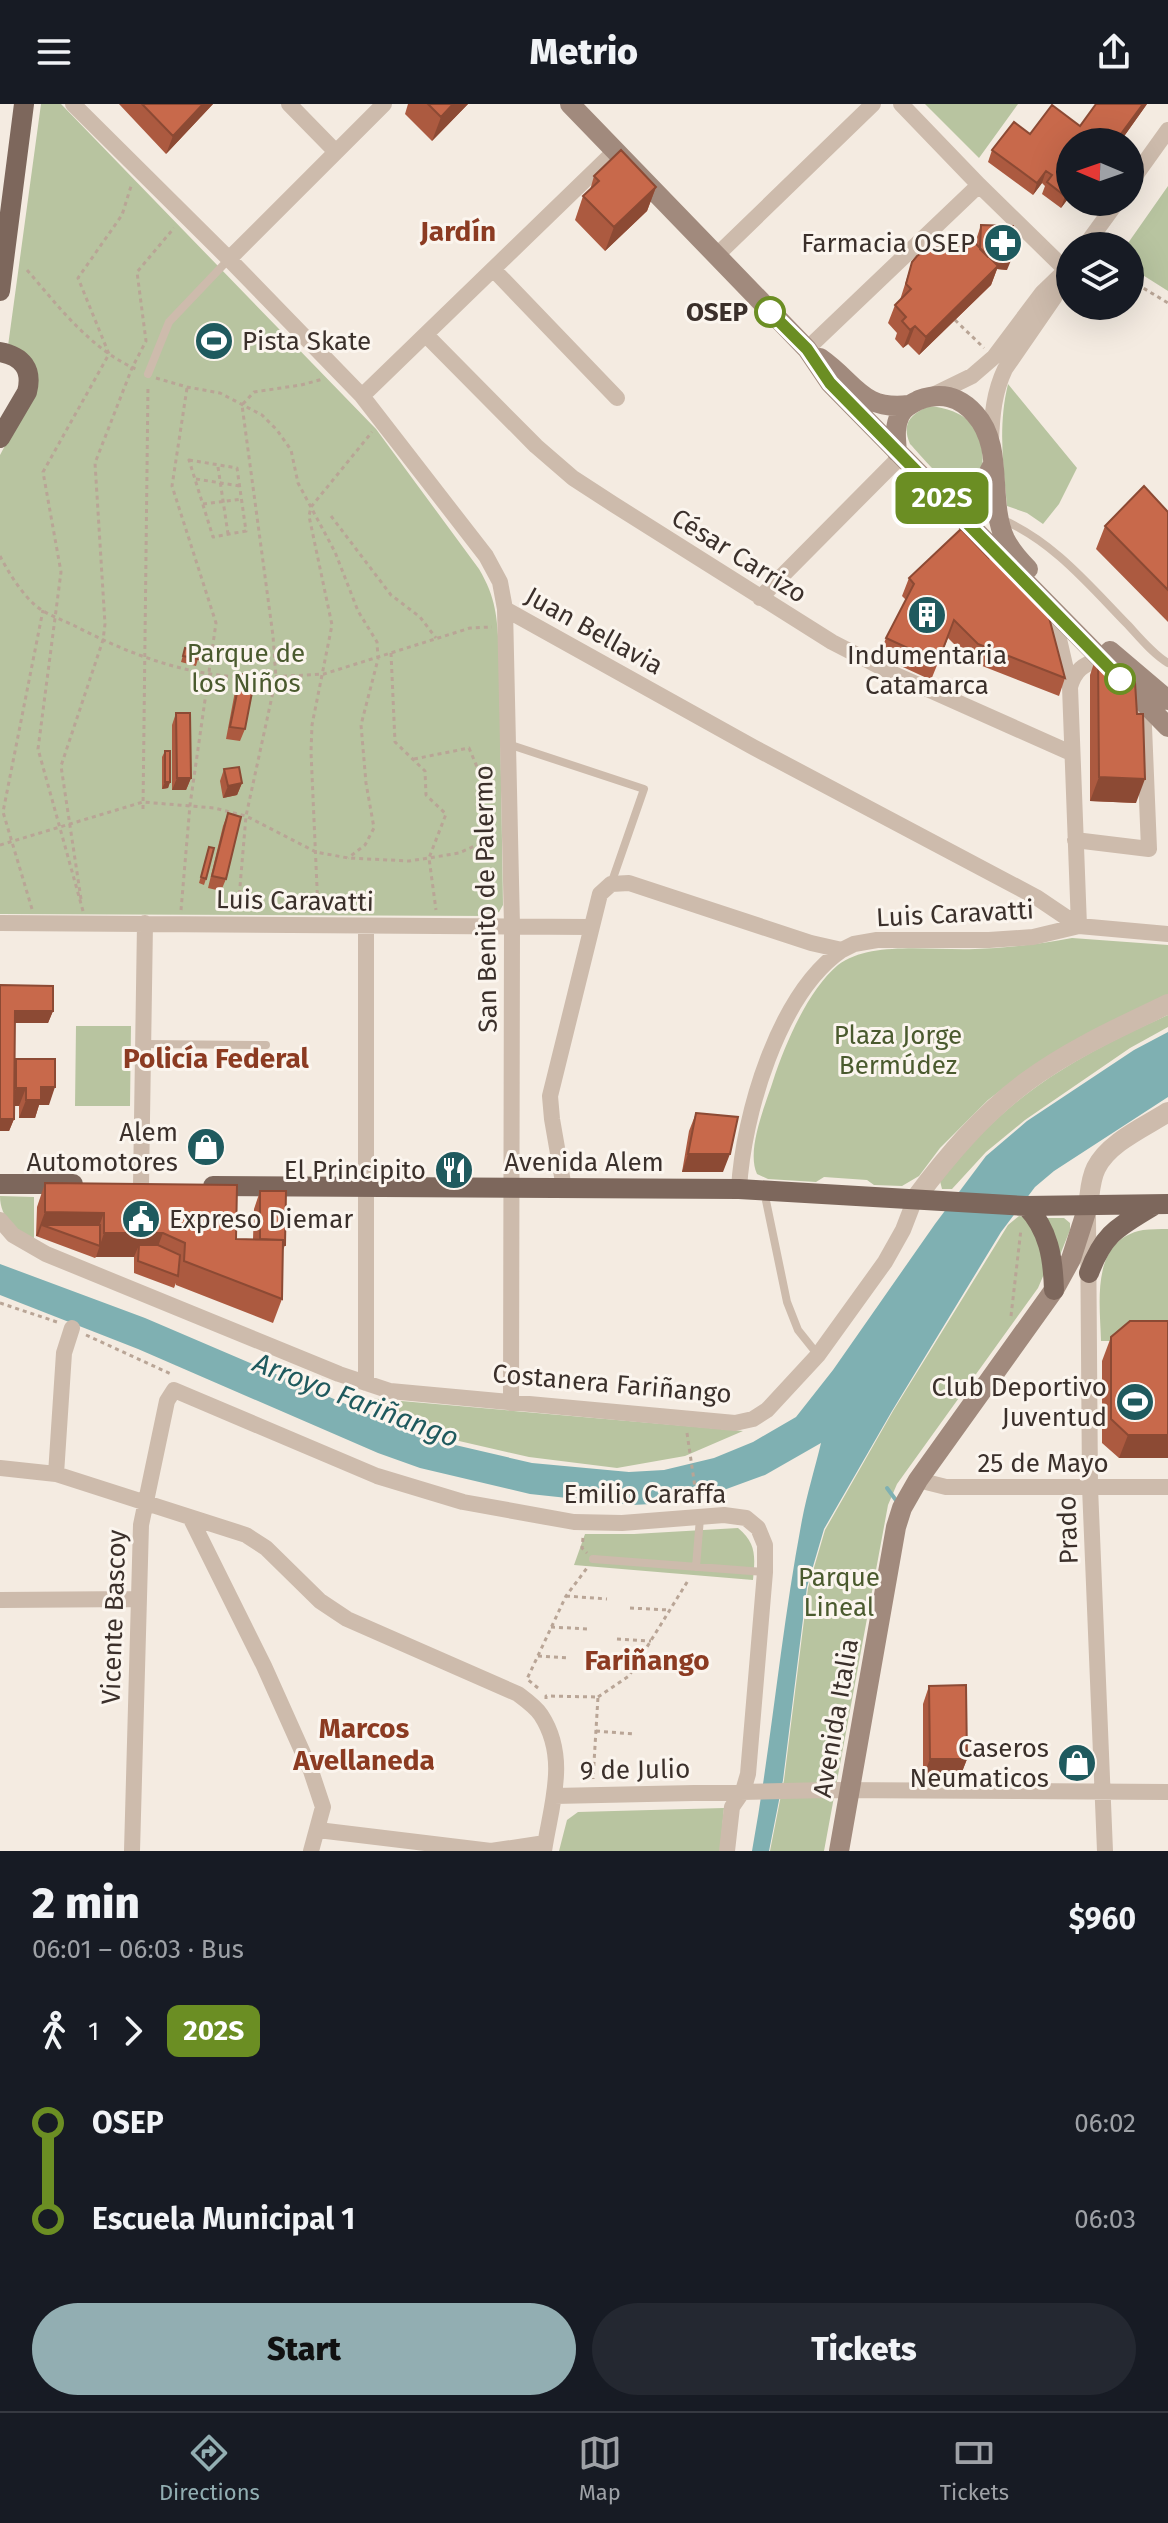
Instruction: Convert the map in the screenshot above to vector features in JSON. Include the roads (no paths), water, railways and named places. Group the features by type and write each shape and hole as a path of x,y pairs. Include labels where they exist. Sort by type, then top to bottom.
{"main road":[{"path":"0,291 24,104"},
{"path":"570,104 807,349 839,372 868,401 891,407 909,405 932,396 957,399 978,416 991,442 998,518 1016,557 1117,658 1168,700"},
{"path":"807,349 830,383 1168,727"},
{"path":"0,352 11,354 23,362 29,374 29,383 27,392 0,438"},
{"path":"899,454 897,424 909,405"},
{"path":"933,489 955,495 972,492 980,487 992,466"},
{"path":"0,1184 96,1185"},
{"name":"Avenida Alem","path":"186,1186 739,1189 939,1200 1024,1213 1088,1206 1162,1205"},
{"path":"1089,1273 1098,1250 1108,1236 1162,1205"},
{"name":"Avenida Italia","path":"839,1851 896,1527 902,1508 918,1480 1054,1290 1071,1259 1088,1206"},
{"path":"1024,1213 1038,1218 1046,1234 1054,1290"}],"street":[{"name":"Juan Bellavia","path":"73,104 362,396 486,556 500,582 505,609 753,747 1036,897 1079,926"},
{"path":"289,104 336,152"},
{"path":"229,259 384,104"},
{"path":"716,256 873,104"},
{"path":"901,104 979,185 1056,257"},
{"path":"1144,163 1168,130"},
{"path":"362,396 615,151"},
{"path":"807,349 979,185"},
{"path":"493,269 617,398"},
{"path":"932,396 972,376 994,357 1042,293 1056,280"},
{"path":"991,442 992,413 999,380 1056,294"},
{"name":"César Carrizo","path":"426,335 536,446 573,478 832,642 896,675 1071,753"},
{"path":"760,598 899,454"},
{"name":"San Benito de Palermo","path":"505,609 512,926 511,1403"},
{"path":"1053,613 1070,687 1079,926"},
{"path":"1070,687 1073,675 1080,667 1099,659"},
{"path":"1075,840 1149,849 1143,702"},
{"name":"Luis Caravatti","path":"611,884 629,883 811,943 842,950 854,944 877,940 1033,937 1079,926 1168,934"},
{"path":"564,1188 550,1096 590,927 600,894 611,884"},
{"name":"Luis Caravatti","path":"0,923 590,927"},
{"path":"139,1185 145,923"},
{"path":"366,926 366,1383"},
{"path":"739,1189 745,1138 779,1032 795,1002 816,975 842,950"},
{"name":"Costanera Fariñango","path":"0,1220 13,1235 46,1254 339,1374 390,1391 735,1423 753,1419 776,1400 818,1355 885,1262 903,1230 915,1199 948,1155 994,1108 1028,1081 1092,1043 1168,1004"},
{"name":"Avenida Italia","path":"1088,1206 1092,1179 1104,1157 1123,1140 1168,1112"},
{"name":"Prado","path":"1088,1206 1090,1487 1105,1851"},
{"path":"56,1474 64,1353 72,1328"},
{"name":"Vicente Bascoy","path":"132,1851 138,1599 144,1503 167,1401 174,1390"},
{"name":"Emilio Caraffa","path":"174,1390 377,1476 463,1502 584,1522 622,1523 724,1515 746,1518 758,1528 765,1545 765,1572 748,1774 751,1791 732,1807 727,1851"},
{"name":"9 de Julio","path":"0,1468 56,1474 246,1535 266,1548 320,1601 347,1619 518,1694 540,1713 557,1756 554,1796 850,1790 1168,1792"},
{"name":"25 de Mayo","path":"918,1480 946,1487 1168,1487"},
{"path":"190,1517 264,1666 311,1771 323,1807 311,1851"},
{"path":"0,1600 138,1599"},
{"path":"318,1830 442,1848 491,1851 545,1847 554,1796"}],"lane":[{"path":"148,374 169,322 229,259"},
{"path":"998,518 1022,528 1045,543 1168,663"},
{"path":"507,743 644,789 611,884"},
{"path":"143,1044 266,1045"},
{"path":"764,1190 787,1302 798,1330 818,1355"},
{"path":"696,1567 700,1518"},
{"path":"593,1559 765,1572"}],"water":[{"path":"1168,1032 1168,1097 1054,1171 1035,1187 1001,1232 824,1529 807,1587 783,1780 769,1851 752,1851 795,1561 821,1443 765,1475 721,1491 669,1503 633,1505 530,1494 420,1468 378,1453 138,1349 0,1295 0,1264 145,1318 425,1438 532,1463 629,1472 664,1470 714,1458 753,1442 796,1417 986,1156 1027,1121 1134,1050"}],"waterway":[{"path":"887,1488 898,1503"}],"place":[{"name":"Farmacia OSEP","path":"1003,243"},
{"name":"OSEP","path":"770,312"},
{"name":"Pista Skate","path":"214,341"},
{"name":"Indumentaria Catamarca","path":"927,615"},
{"name":"Alem Automotores","path":"206,1147"},
{"name":"El Principito","path":"454,1170"},
{"name":"Expreso Diemar","path":"141,1219"},
{"name":"Club Deportivo Juventud","path":"1135,1402"},
{"name":"Caseros Neumaticos","path":"1077,1763"}],"district":[{"name":"Jardín","path":"458,231"},
{"name":"Policía Federal","path":"216,1058"},
{"name":"Fariñango","path":"647,1660"},
{"name":"Marcos Avellaneda","path":"364,1744"}],"park label":[{"name":"Parque de los Niños","path":"246,668"},
{"name":"Plaza Jorge Bermúdez","path":"898,1050"},
{"name":"Parque Lineal","path":"839,1592"}],"water label":[{"name":"Arroyo Fariñango","path":"356,1400"}]}
